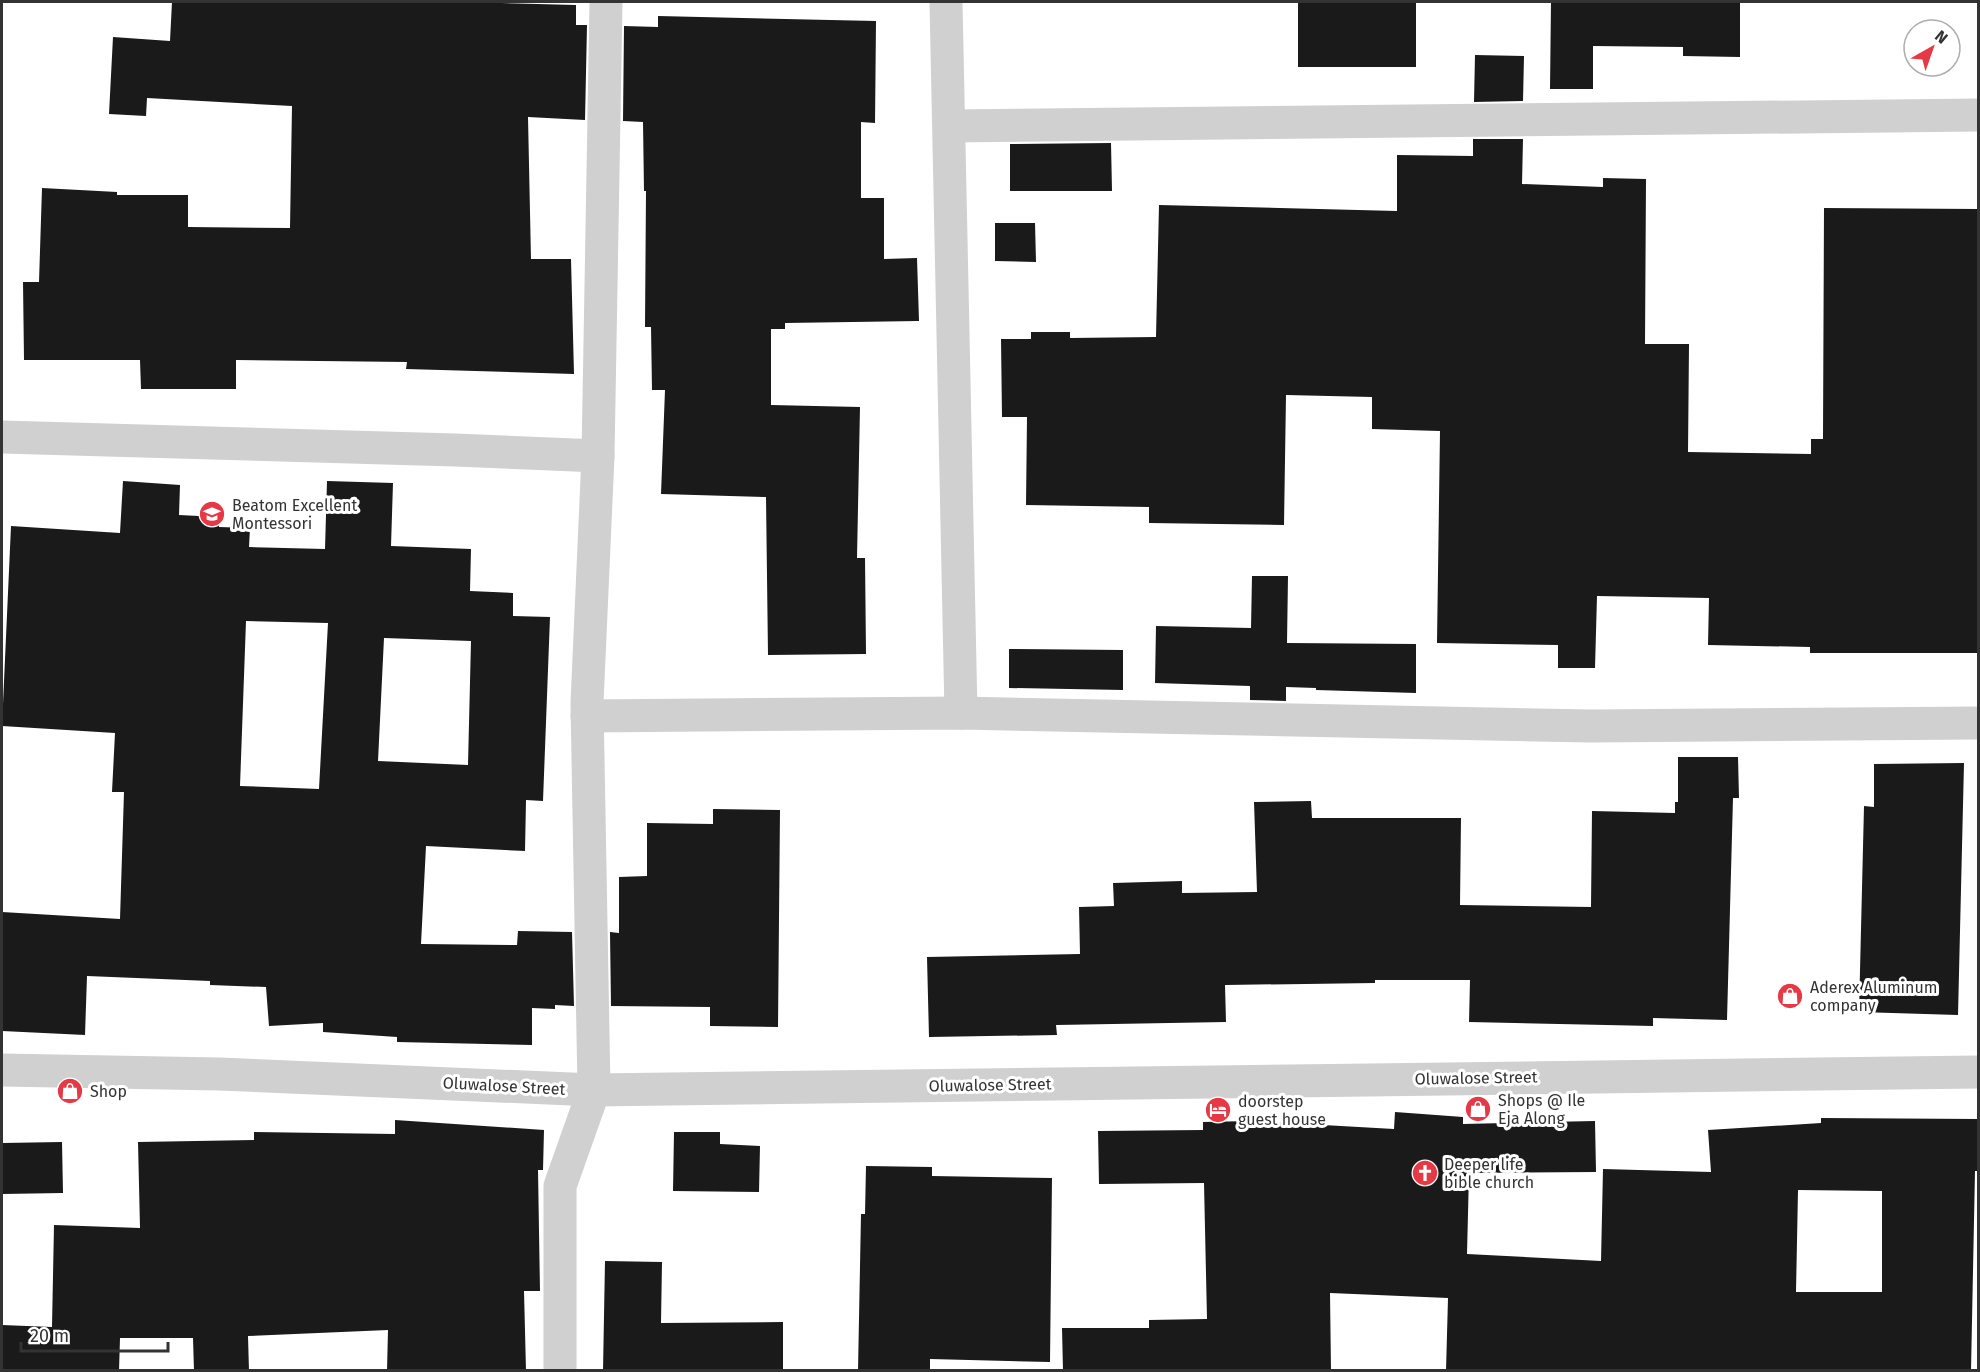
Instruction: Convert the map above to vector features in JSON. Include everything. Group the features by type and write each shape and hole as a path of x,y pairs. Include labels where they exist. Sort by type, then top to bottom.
{"street":[{"path":"560,1371 560,1186 594,1090 587,716 598,456 606,2"},
{"path":"946,2 961,713"},
{"path":"950,126 1978,115"},
{"path":"2,437 598,456"},
{"path":"587,716 961,713 1590,726 1978,723"},
{"name":"Oluwalose Street","path":"2,1070 219,1074 594,1090 1978,1072"}],"building":[{"path":"172,2 467,2 576,5 576,25 587,25 585,120 528,117 531,259 571,259 574,374 406,369 407,362 236,360 236,389 141,389 140,360 24,360 23,282 39,282 42,188 117,192 117,195 188,195 188,227 290,228 292,106 147,98 146,116 109,114 113,37 170,41"},
{"path":"1298,2 1416,2 1416,67 1298,67"},
{"path":"1551,2 1740,2 1740,57 1683,56 1683,47 1593,46 1593,89 1550,89"},
{"path":"658,16 876,21 875,123 861,122 861,198 884,198 884,259 917,258 919,321 785,323 785,329 771,329 771,405 860,407 857,558 865,558 866,654 768,655 766,497 661,494 665,390 652,390 651,327 645,327 646,191 644,191 643,122 623,121 624,26 658,27"},
{"path":"1475,55 1524,56 1523,101 1474,102"},
{"path":"1473,139 1523,139 1522,184 1603,187 1603,178 1646,179 1645,344 1689,344 1688,452 1811,454 1811,439 1823,439 1824,208 1978,209 1978,653 1810,653 1810,647 1708,645 1709,598 1597,596 1595,668 1558,668 1558,645 1437,643 1440,431 1372,429 1372,397 1286,395 1284,525 1149,523 1149,507 1026,505 1027,417 1002,417 1001,339 1031,339 1031,332 1070,332 1070,338 1156,337 1159,205 1397,211 1397,155 1473,156"},
{"path":"1111,143 1112,191 1010,191 1010,144"},
{"path":"995,223 1035,223 1036,262 995,261"},
{"path":"123,481 180,485 179,515 219,517 219,527 250,528 249,547 325,549 327,481 393,483 391,546 471,549 470,591 513,593 513,616 550,617 543,801 526,800 525,851 426,846 421,944 517,945 518,931 572,932 574,1006 555,1005 555,1009 532,1008 532,1045 397,1042 397,1037 323,1032 323,1023 269,1026 266,987 210,985 210,981 87,976 85,1035 2,1031 2,912 120,919 124,792 112,792 115,733 2,726 11,526 120,533","holes":["246,621 328,623 319,789 240,786","384,638 471,641 468,765 378,761"]},
{"path":"1252,576 1288,576 1287,643 1416,644 1416,693 1286,687 1286,701 1250,700 1250,686 1155,683 1156,626 1251,628"},
{"path":"1009,649 1123,650 1123,690 1009,688"},
{"path":"1678,757 1738,757 1739,798 1733,798 1727,1020 1653,1018 1653,1026 1469,1022 1470,980 1375,980 1375,983 1225,985 1226,1022 1056,1025 1057,1035 929,1037 927,957 1080,954 1079,907 1114,906 1113,883 1182,881 1182,893 1257,892 1254,802 1311,801 1312,818 1461,818 1460,905 1591,907 1592,811 1675,813 1675,802 1678,802"},
{"path":"1964,763 1958,1015 1859,1012 1864,806 1874,807 1874,764"},
{"path":"713,809 780,810 778,1027 710,1026 710,1007 611,1006 610,932 619,933 619,877 647,876 647,823 713,824"},
{"path":"1395,1112 1463,1117 1463,1124 1595,1121 1596,1172 1469,1173 1467,1254 1601,1261 1603,1169 1711,1172 1708,1130 1821,1123 1821,1118 1978,1119 1971,1371 1446,1371 1448,1298 1330,1293 1331,1371 1063,1371 1062,1328 1149,1328 1149,1320 1207,1319 1204,1183 1099,1184 1098,1131 1203,1130 1203,1122 1251,1121 1394,1129","holes":["1798,1190 1882,1191 1882,1292 1796,1292"]},
{"path":"395,1120 544,1130 543,1170 538,1170 540,1291 524,1291 526,1371 387,1371 388,1330 248,1336 249,1371 194,1371 193,1338 120,1338 119,1371 2,1371 2,1325 52,1327 54,1225 140,1228 138,1142 254,1140 254,1132 395,1134"},
{"path":"674,1132 720,1132 720,1144 760,1146 759,1192 673,1191"},
{"path":"62,1142 63,1193 2,1194 2,1143"},
{"path":"866,1166 932,1167 932,1176 1052,1178 1050,1362 930,1359 930,1371 858,1371 861,1214 865,1214"},
{"path":"605,1261 662,1262 661,1323 783,1322 783,1371 603,1371"}],"place":[{"name":"Beatom Excellent Montessori","path":"212,514"},
{"name":"Aderex Aluminum company","path":"1790,996"},
{"name":"Shop","path":"70,1091"},
{"name":"Shops @ Ile Eja Along","path":"1478,1109"},
{"name":"doorstep guest house","path":"1218,1110"},
{"name":"Deeper life bible church","path":"1425,1173"}]}
